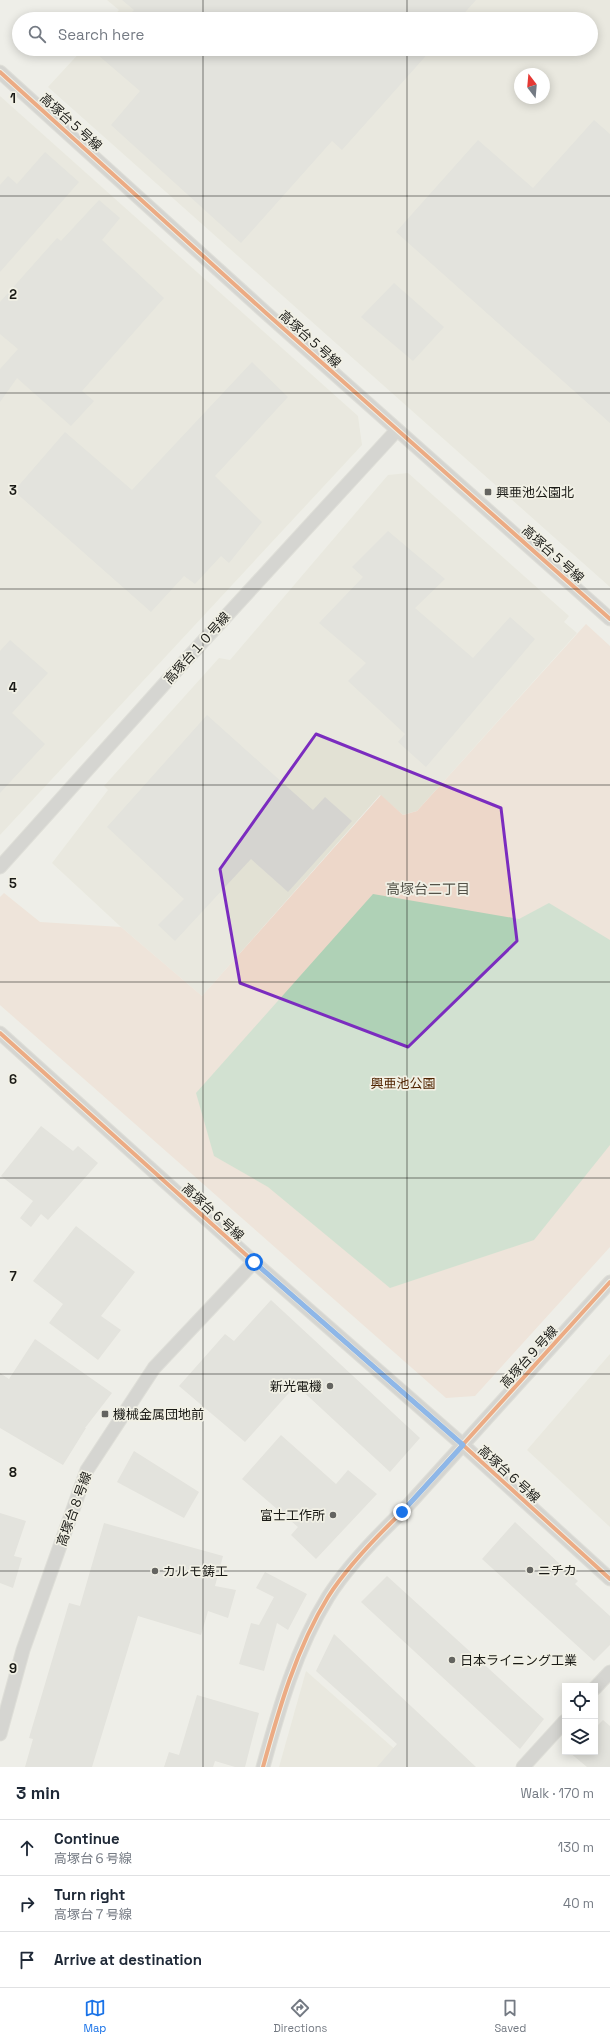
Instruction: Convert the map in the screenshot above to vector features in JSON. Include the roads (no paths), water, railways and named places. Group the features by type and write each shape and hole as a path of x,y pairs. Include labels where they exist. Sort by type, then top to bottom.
{"street":[{"name":"高塚台５号線","path":"0,72 397,430 610,619"},
{"name":"高塚台１０号線","path":"0,867 184,662 397,430"},
{"name":"高塚台６号線","path":"0,1033 254,1262 463,1445 610,1579"},
{"name":"高塚台８号線","path":"0,1734 22,1650 88,1470 154,1368 254,1262"},
{"name":"高塚台９号線","path":"263,1767 278,1712 297,1660 328,1597 372,1541 402,1512 610,1282"},
{"path":"598,1685 610,1672"},
{"path":"523,1767 562,1724"}],"place":[{"name":"興亜池公園北","path":"488,492"},
{"name":"新光電機","path":"330,1386"},
{"name":"機械金属団地前","path":"105,1414"},
{"name":"富士工作所","path":"333,1515"},
{"name":"ニチカ","path":"530,1570"},
{"name":"カルモ鋳工","path":"155,1571"},
{"name":"日本ライニング工業","path":"452,1660"}],"district":[{"name":"高塚台二丁目","path":"428,889"}],"park label":[{"name":"興亜池公園","path":"403,1083"}]}
